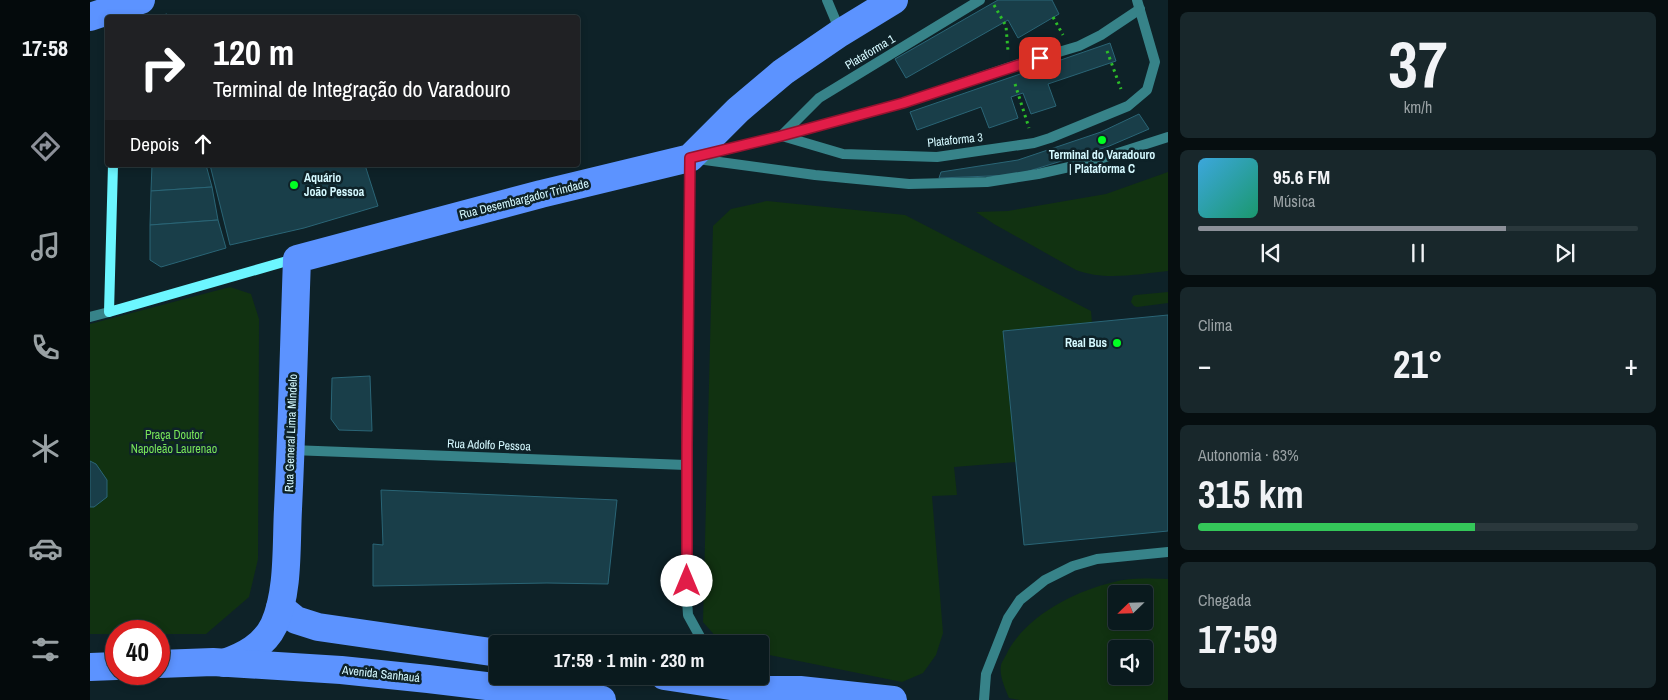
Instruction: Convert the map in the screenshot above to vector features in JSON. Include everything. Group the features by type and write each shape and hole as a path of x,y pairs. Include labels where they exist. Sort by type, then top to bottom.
{"main road":[{"path":"690,158 738,110 783,72 840,33 894,0"},
{"path":"90,17 131,6"},
{"name":"Rua Desembargador Trindade","path":"109,312 540,194 690,158"},
{"path":"109,312 113,167"},
{"name":"Rua General Lima Mindelo","path":"224,663 244,656 260,643 273,627 280,607 285,570 291,450 297,259"},
{"path":"280,607 296,620 318,627 489,652"},
{"name":"Avenida Sanhauá","path":"170,664 224,663 372,673 602,700"},
{"path":"90,667 105,666"},
{"path":"764,685 893,700"}],"street":[{"path":"827,0 840,33"},
{"name":"Plataforma 1","path":"781,136 819,98 980,0"},
{"path":"690,158 903,103 1079,46 1101,35 1139,5"},
{"name":"Plataforma 3","path":"781,136 843,154 937,156 1034,143 1128,106 1147,90 1155,62 1139,5"},
{"path":"690,158 815,175 909,184 987,182 1086,164 1168,137"},
{"path":"690,158 686,465 688,615 699,635"},
{"path":"90,317 109,312"},
{"name":"Rua Adolfo Pessoa","path":"291,450 686,465"},
{"path":"984,700 986,674 1008,618 1020,600 1044,580 1073,566 1097,559 1168,552"}],"path":[{"path":"1101,35 1128,106"}],"green space":[{"path":"1168,172 1168,271 1110,276 1076,270 976,212 1008,211 1106,194"},
{"path":"767,201 905,215 1091,311 1092,323 1003,331 1016,462 954,467 957,495 932,496 943,633 936,655 923,673 902,682 769,655 769,635 714,635 703,622 713,226 731,209"},
{"name":"Praça Doutor Napoleão Laurenao","path":"230,287 251,294 259,319 258,559 249,597 206,634 170,634 170,620 105,620 105,634 90,634 90,324"},
{"path":"1168,292 1168,303 1137,307 1131,302 1133,296 1136,295"},
{"path":"1168,579 1168,700 1020,700 1009,698 1002,678 1002,663 1017,638 1028,626 1054,606 1069,598 1099,586 1121,580"}],"building":[{"path":"998,0 1052,0 1059,14 1018,38 1008,20 906,78 895,59"},
{"path":"1110,43 1116,61 1048,84 1056,106 1031,114 1023,93 1011,97 1018,118 989,128 981,107 917,130 910,112"},
{"name":"Terminal do Varadouro | Plataforma C","path":"1139,114 1149,129 1107,147 1016,175 939,178 941,172 1018,160 1101,132"},
{"path":"152,167 207,167 212,187 151,191"},
{"name":"Aquário João Pessoa","path":"210,167 366,167 378,206 304,228 230,245"},
{"path":"212,187 218,220 150,225 151,191"},
{"path":"218,220 226,248 161,267 150,260 150,225"},
{"path":"1168,315 1168,531 1024,545 1003,331"},
{"path":"370,376 372,431 339,430 331,419 332,378"},
{"path":"90,461 96,464 107,480 107,497 94,507 90,507"},
{"path":"381,490 617,500 608,584 547,583 373,586 373,544 383,545"}],"place":[{"name":"Terminal do Varadouro | Plataforma C","path":"1102,140"},
{"name":"Aquário João Pessoa","path":"294,185"},
{"name":"Real Bus","path":"1117,343"}],"route":[{"path":"687,581 690,158 903,103 1040,58"}]}
